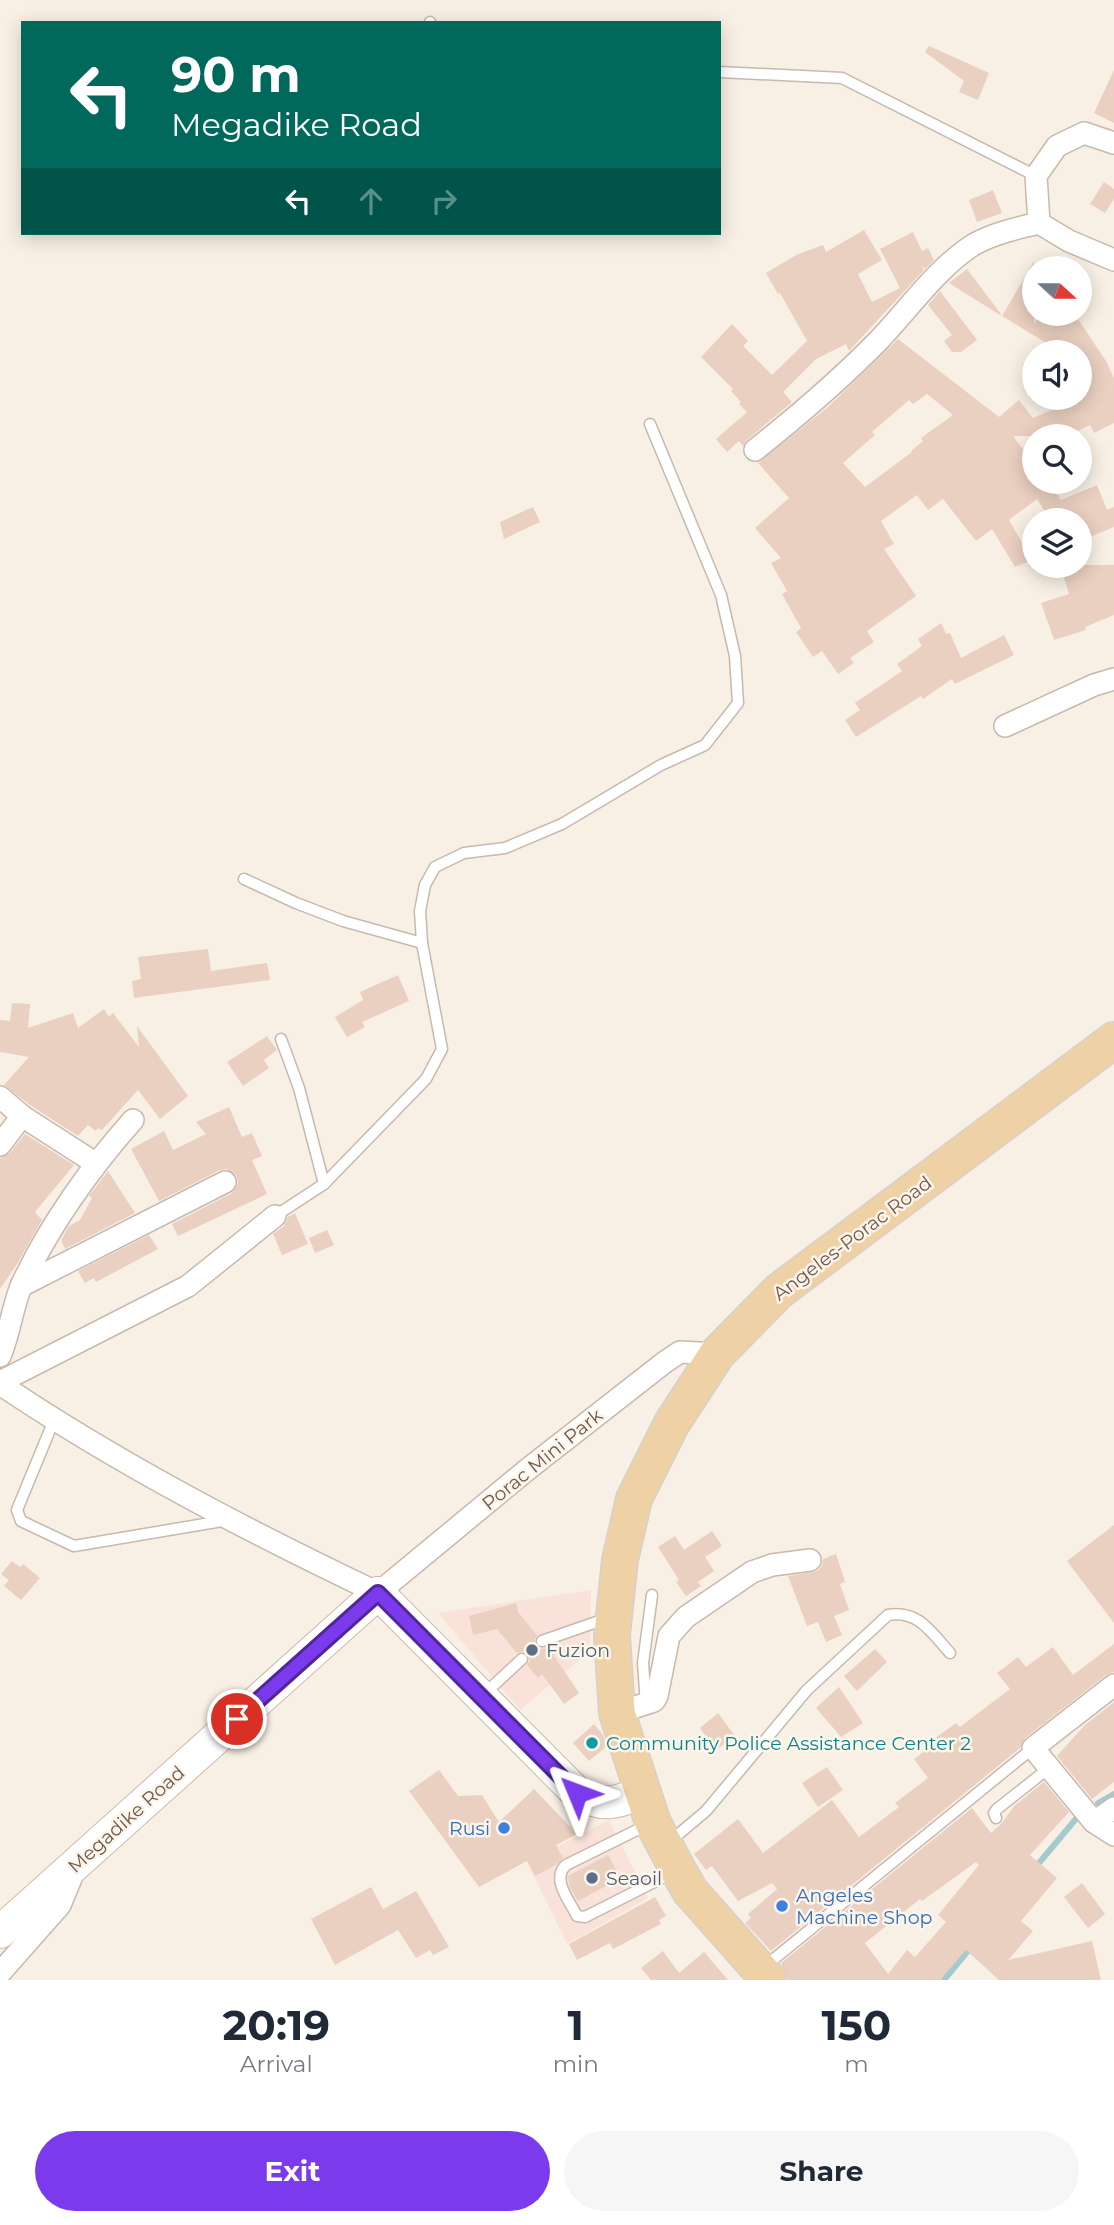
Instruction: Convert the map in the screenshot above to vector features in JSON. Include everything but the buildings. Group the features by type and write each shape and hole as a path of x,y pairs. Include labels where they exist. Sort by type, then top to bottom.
{"main road":[{"name":"Angeles-Porac Road","path":"764,1975 690,1891 659,1833 612,1635 620,1560 634,1499 672,1423 717,1354 779,1291 1114,1040"},
{"path":"378,1593 577,1793 600,1803 623,1801 659,1833"},
{"name":"Megadike Road","path":"0,1932 378,1593"}],"street":[{"path":"1039,223 1036,176 1057,146 1084,133 1114,142"},
{"path":"755,450 836,382 881,338 912,300 972,246 988,238 1039,223 1069,241 1111,251"},
{"path":"1005,726 1094,685 1114,679"},
{"path":"0,1097 22,1115 95,1163"},
{"path":"0,1145 22,1115"},
{"path":"0,1356 21,1286 41,1250 95,1163 133,1120"},
{"path":"21,1286 225,1182"},
{"path":"275,1216 188,1286 0,1383 54,1420 229,1520 378,1593"},
{"name":"Porac Mini Park","path":"378,1593 528,1469 665,1362 680,1352 717,1354"},
{"path":"631,1709 654,1701 657,1696 669,1636 686,1617 752,1572 772,1565 810,1560"},
{"path":"1114,1685 1033,1748 1094,1822 1114,1835"},
{"path":"1094,1822 1114,1808"},
{"path":"0,1973 60,1905 76,1864"}],"lane":[{"path":"721,72 842,78 1036,176"},
{"path":"275,1216 324,1184 426,1079 442,1049 422,943 420,911 425,885 435,867 464,853 505,848 562,824 661,765 705,746 738,703 735,656 721,595 650,424"},
{"path":"244,879 343,921 422,943"},
{"path":"281,1039 299,1088 324,1184"},
{"path":"54,1420 18,1510 21,1521 74,1546 229,1520"},
{"path":"631,1709 643,1663 652,1595"},
{"path":"659,1833 585,1917 577,1916 558,1878 566,1865 659,1833 706,1811 807,1690 888,1615 904,1612 918,1619 950,1653"},
{"path":"542,1641 614,1616"},
{"path":"482,1696 522,1659"},
{"path":"764,1975 1033,1748"},
{"path":"996,1818 994,1812 1049,1768"}],"shaded area":[{"path":"591,1590 590,1651 520,1710 438,1613"},
{"path":"609,1820 648,1898 567,1944 527,1862"}],"waterway":[{"path":"1098,1803 1114,1794"},
{"path":"1034,1869 1080,1814"},
{"path":"944,1980 972,1946"}],"place":[{"name":"Fuzion","path":"532,1650"},
{"name":"Community Police Assistance Center 2","path":"592,1743"},
{"name":"Rusi","path":"504,1828"},
{"name":"Seaoil","path":"592,1878"},
{"name":"Angeles Machine Shop","path":"782,1906"}],"route":[{"path":"237,1719 378,1593 577,1793"}]}
